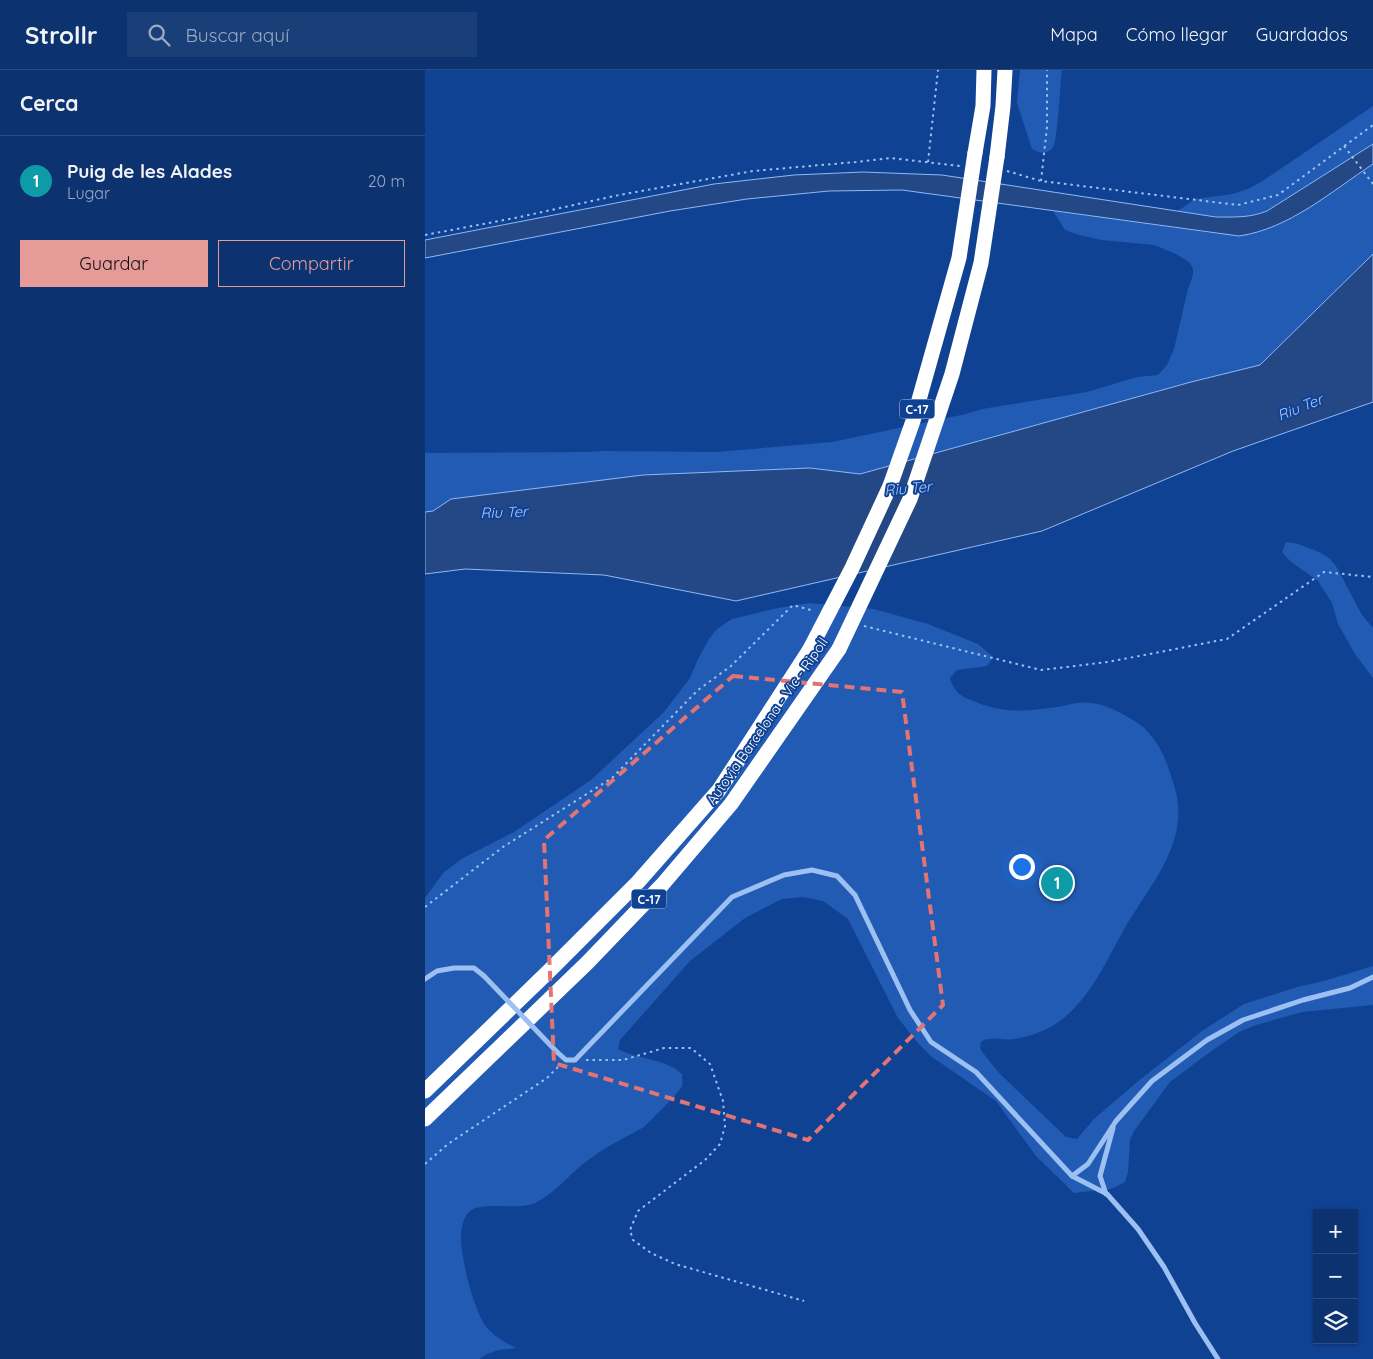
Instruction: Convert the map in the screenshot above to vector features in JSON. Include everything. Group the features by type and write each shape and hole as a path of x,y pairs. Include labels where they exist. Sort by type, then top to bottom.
{"highway":[{"name":"Autovia Barcelona - Vic - Ripoll","path":"425,1091 638,882 719,790 810,649 856,560 889,486 913,421 959,258 983,106 985,70"},
{"name":"Autovia Barcelona - Vic - Ripoll","path":"425,1119 587,963 662,885 731,804 839,649 910,499 952,374 981,263 1000,164 1005,70"}],"street":[{"path":"425,979 437,971 454,968 474,968 557,1052 566,1060 575,1060 732,897 784,875 812,870 837,876 855,896 910,1010 931,1042 976,1072 1072,1176 1107,1194 1138,1228 1164,1267 1195,1323 1218,1359"},
{"path":"1072,1176 1088,1164 1116,1121 1152,1081 1207,1040 1243,1020 1303,1000 1350,988 1373,977"},
{"path":"1107,1194 1100,1176 1116,1121"}],"path":[{"path":"929,162 939,70"},
{"path":"1041,181 1047,127 1047,70"},
{"path":"1000,164 1012,171 1041,181 1238,205 1278,194 1373,125"},
{"path":"1344,146 1373,184"},
{"path":"425,235 515,218 619,195 753,171 890,158 965,166"},
{"path":"858,625 1041,670 1108,662 1227,639 1323,572 1373,577"},
{"path":"425,907 503,846 613,778 698,690 731,666 793,605 821,613"},
{"path":"575,1060 623,1060 664,1048 691,1048 710,1064 723,1101 725,1126 721,1144 705,1160 638,1212 630,1230 633,1240 651,1253 675,1264 804,1301"},
{"path":"425,1164 448,1144 547,1078 566,1060"}],"highlighted area":[{"path":"733,676 902,692 943,1005 808,1140 554,1063 544,840"}],"shaded area":[{"path":"1020,70 1062,70 1055,142 1049,151 1040,152 1032,149 1017,103"},
{"path":"1373,106 1373,144 1267,211 1245,217 1234,217 1178,211 1195,199 1233,194 1261,182"},
{"path":"1373,164 1373,254 1260,365 1191,382 859,474 810,468 643,475 451,499 433,511 425,512 425,453 717,452 832,442 982,409 1087,392 1137,377 1158,375 1167,365 1174,349 1193,275 1193,268 1189,262 1176,254 1154,245 1102,240 1065,230 1053,211 1221,234 1292,218"},
{"path":"1286,542 1298,544 1319,552 1329,558 1336,566 1362,615 1373,628 1373,678 1355,654 1338,624 1332,603 1318,581 1290,561 1282,552"},
{"path":"809,603 874,609 928,624 978,644 993,657 987,666 957,670 950,678 956,691 963,696 987,706 1016,711 1036,710 1082,702 1102,705 1139,724 1155,740 1162,753 1176,792 1178,812 1176,831 1171,849 1163,867 1122,933 1097,978 1083,999 1065,1017 1048,1028 1021,1038 988,1039 981,1042 980,1048 999,1073 1066,1137 1077,1139 1094,1119 1137,1082 1202,1031 1244,1004 1373,966 1373,1005 1302,1012 1256,1025 1239,1032 1170,1082 1134,1131 1130,1140 1128,1172 1125,1182 1111,1189 1074,1193 1036,1156 996,1101 932,1057 918,1043 898,1018 848,919 823,901 803,897 782,899 745,918 690,961 620,1040 618,1049 668,1065 682,1074 682,1086 644,1127 591,1158 550,1194 535,1203 518,1206 480,1207 468,1213 464,1220 461,1243 468,1281 476,1307 488,1329 516,1348 499,1350 479,1359 425,1359 425,898 444,872 463,858 514,832 591,780 664,712 690,678 698,659 716,630 732,619"}],"water":[{"path":"1373,144 1373,164 1326,197 1275,226 1239,236 902,190 829,191 747,199 670,211 425,258 425,240 714,184 794,175 863,172 942,175 1216,217 1248,216 1267,211"},
{"name":"Riu Ter","path":"1373,254 1373,402 1233,451 1042,531 736,601 604,575 465,569 425,574 425,512 433,511 451,499 643,475 810,468 860,474 1191,382 1260,365"}],"place":[{"name":"Puig de les Alades","path":"1057,883"}]}
